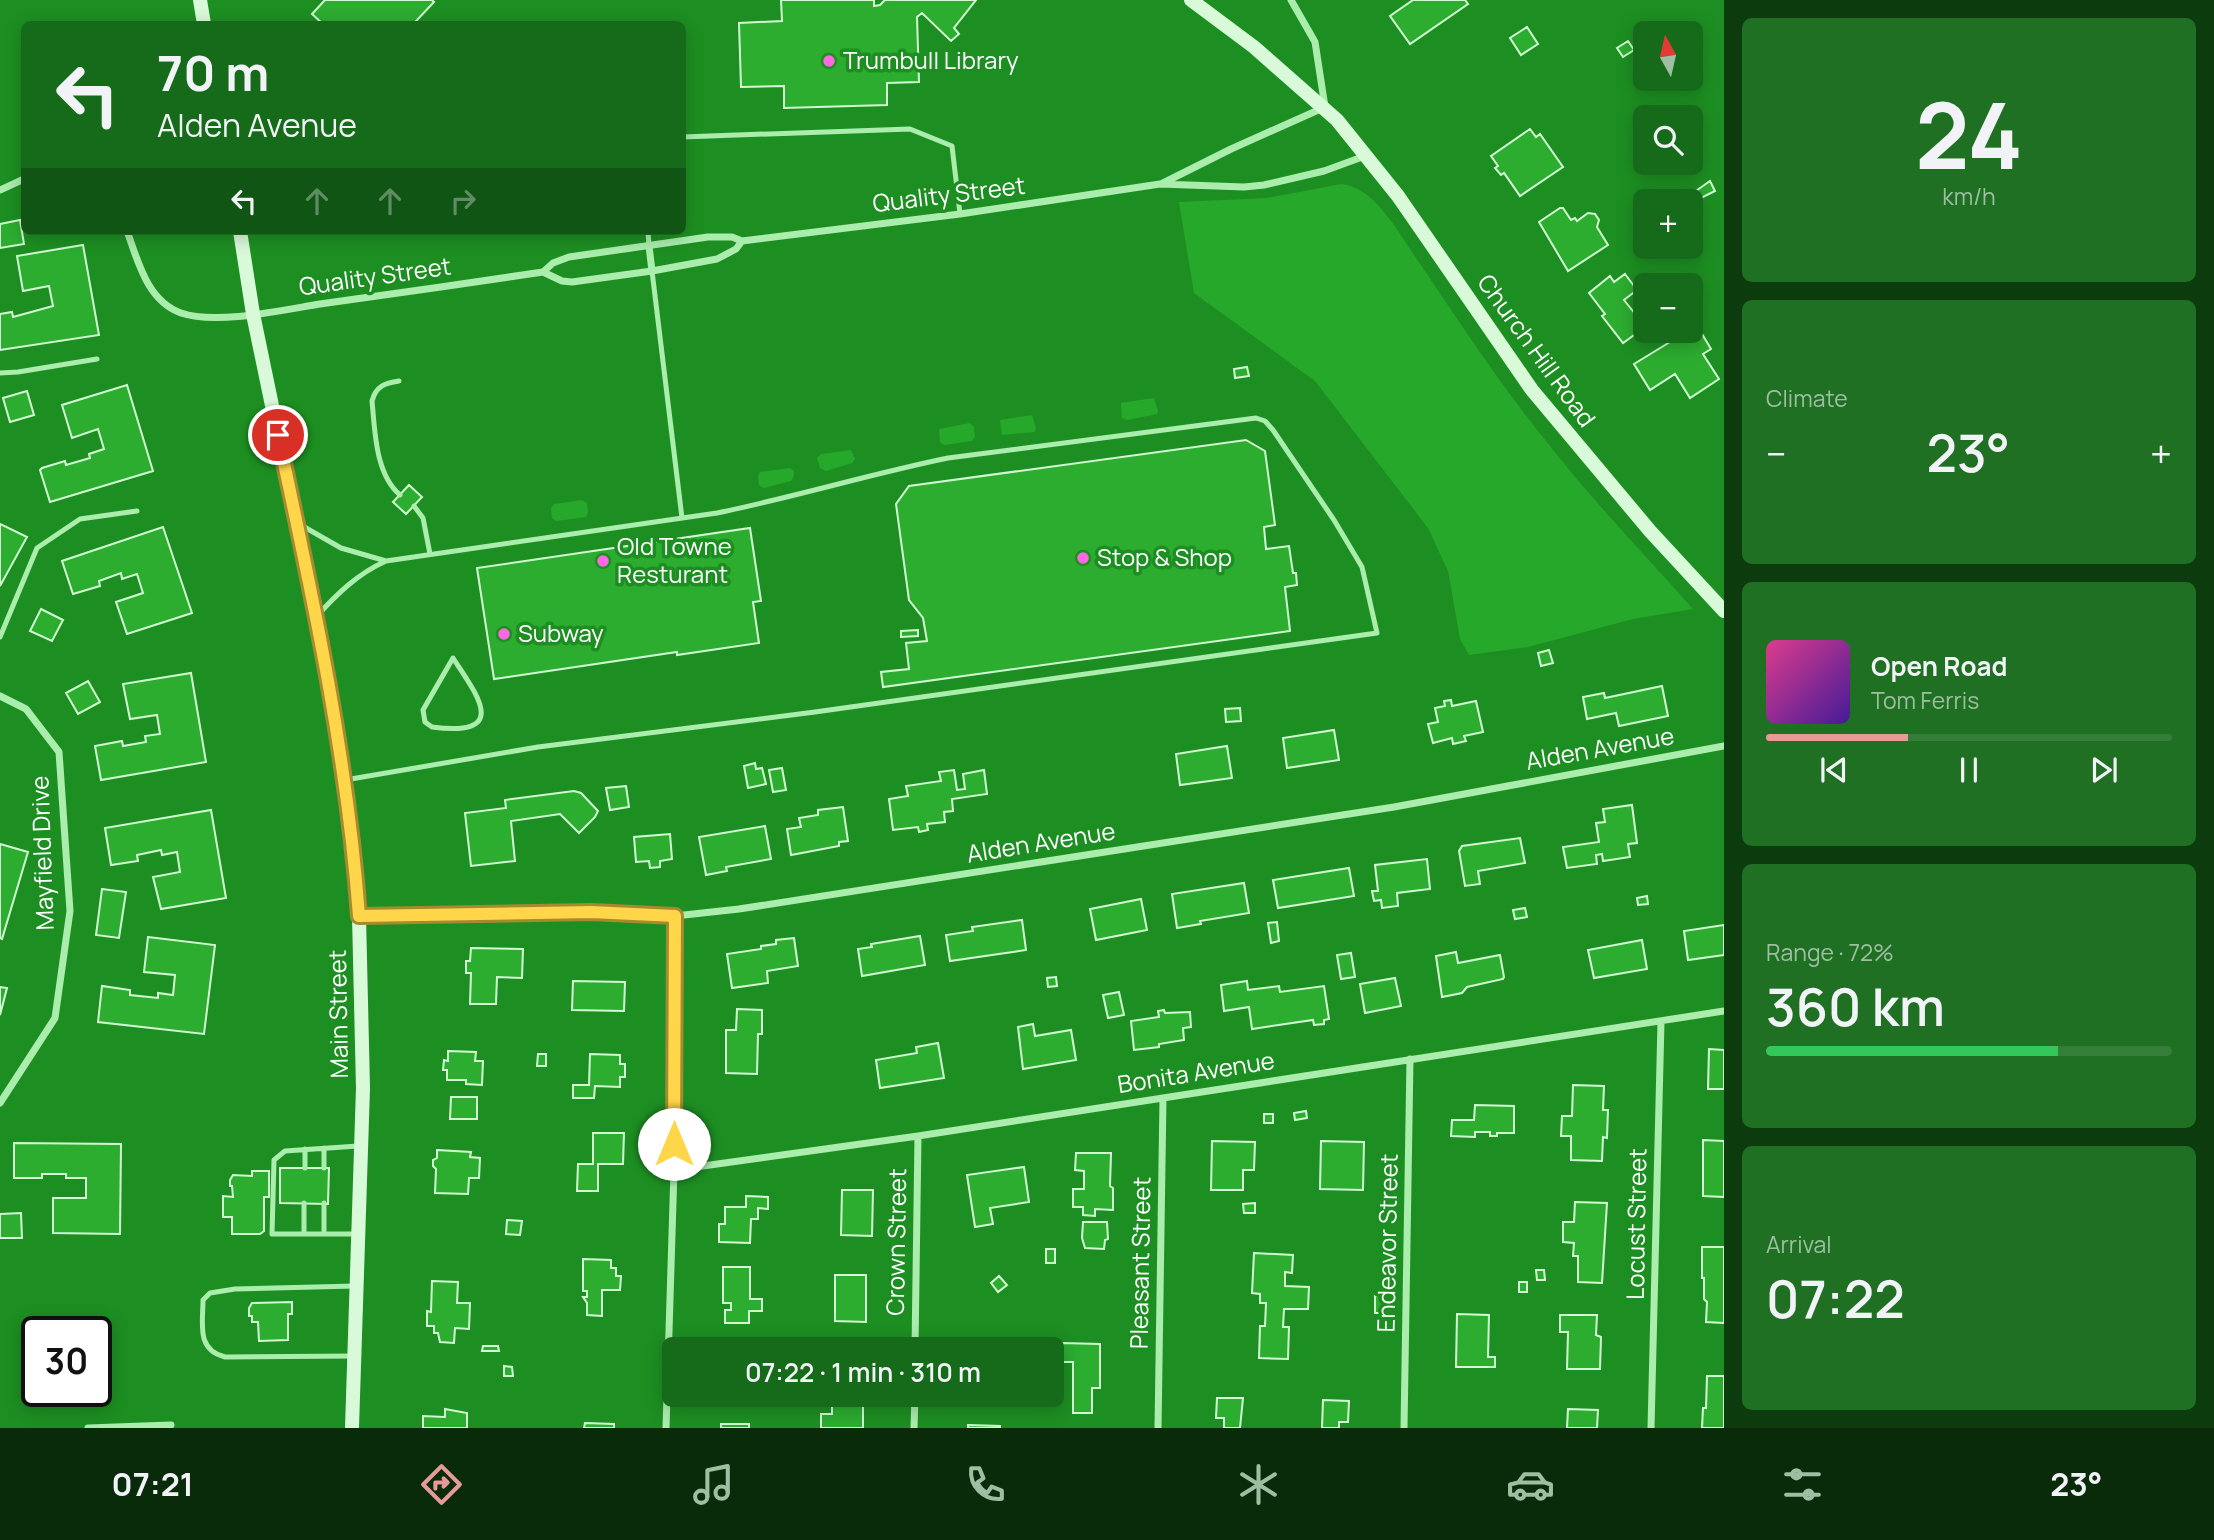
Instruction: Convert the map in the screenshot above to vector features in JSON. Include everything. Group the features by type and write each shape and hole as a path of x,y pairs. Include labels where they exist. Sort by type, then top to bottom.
{"main road":[{"path":"200,0 204,21"},
{"name":"Church Hill Road","path":"1191,0 1254,47 1325,107 1398,195 1532,390 1650,531 1724,611"},
{"name":"Main Street","path":"241,235 253,313 297,522 345,780 359,916 363,1023 358,1286 352,1428"}],"street":[{"path":"1291,0 1315,41 1325,107"},
{"name":"Quality Street","path":"1160,184 1325,107"},
{"name":"Quality Street","path":"543,272 553,263 569,257 721,236 742,241 960,214 1160,184 1264,185 1324,171 1366,156"},
{"path":"0,190 21,180"},
{"path":"129,235 151,289 180,313 208,317 253,313"},
{"name":"Quality Street","path":"253,313 543,272 562,281 572,282 652,271 717,258 736,249 742,241"},
{"path":"649,246 652,271"},
{"name":"Mayfield Drive","path":"0,695 26,709 59,752 70,911 55,1018 0,1103"},
{"name":"Alden Avenue","path":"359,916 591,912 675,916 739,909 1394,807 1724,746"},
{"path":"666,1428 674,1170 675,916"},
{"name":"Bonita Avenue","path":"674,1170 918,1136 1724,1011"},
{"name":"Locust Street","path":"1651,1428 1661,1021"},
{"name":"Endeavor Street","path":"1405,1428 1410,1059"},
{"name":"Pleasant Street","path":"1158,1428 1163,1098"},
{"name":"Crown Street","path":"915,1337 918,1136"},
{"path":"914,1428 915,1407"},
{"path":"88,1428 171,1425"}],"lane":[{"path":"686,136 910,129 952,146 960,214"},
{"path":"648,235 649,246"},
{"path":"652,271 682,518"},
{"path":"0,373 97,359"},
{"path":"399,381 380,386 374,392 372,401 380,461 400,495"},
{"path":"315,618 340,590 386,561 682,518 771,502 869,475 948,458 1256,418 1265,421 1273,430 1334,520 1362,567 1377,633 815,712 538,747 345,780"},
{"path":"414,506 423,518 430,554"},
{"path":"0,637 37,548 80,519 137,511"},
{"path":"297,522 341,548 386,561"},
{"path":"453,658 481,702 481,717 469,726 432,727 425,722 423,710 453,658"},
{"path":"359,1234 272,1234 274,1160 285,1151 361,1146"},
{"path":"324,1148 324,1168"},
{"path":"305,1149 305,1168"},
{"path":"304,1203 304,1234"},
{"path":"324,1203 324,1234"},
{"path":"356,1356 225,1357 213,1354 205,1344 203,1335 203,1300 210,1293 235,1289 358,1286"}],"green space":[{"path":"1341,184 1364,192 1383,211 1528,419 1581,484 1693,609 1633,619 1528,647 1469,655 1460,639 1448,571 1428,528 1315,381 1194,293 1179,202 1267,198"},
{"path":"1154,398 1157,414 1127,420 1122,418 1121,403"},
{"path":"1032,415 1035,432 1002,435 1000,420"},
{"path":"970,423 974,427 975,437 972,441 944,445 940,442 939,429"},
{"path":"851,450 855,459 852,463 826,471 820,468 817,458 821,454"},
{"path":"790,468 794,471 791,481 764,488 759,485 760,472"},
{"path":"582,500 587,503 586,517 556,521 552,518 551,508 554,504"}],"building":[{"path":"325,0 434,2 416,21 320,21 312,14"},
{"name":"Trumbull Library","path":"781,0 874,0 874,6 885,0 976,0 954,28 959,34 951,41 922,13 917,17 919,82 887,83 887,105 784,108 784,86 741,87 739,23 782,21"},
{"path":"1413,0 1465,0 1468,4 1410,44 1390,16"},
{"path":"1527,27 1538,44 1521,55 1510,38"},
{"path":"1628,41 1633,51 1623,57 1617,48"},
{"path":"1530,129 1536,137 1540,134 1563,167 1520,196 1504,173 1501,175 1495,168 1498,166 1491,156"},
{"path":"1710,181 1715,191 1703,197 1703,189 1699,189"},
{"path":"1563,208 1571,220 1575,218 1577,221 1588,213 1595,214 1599,220 1597,227 1608,245 1568,271 1539,222"},
{"path":"20,220 24,244 0,248 0,224"},
{"path":"83,245 99,335 0,350 0,314 12,312 13,317 53,306 49,286 23,291 17,256"},
{"path":"1625,274 1633,285 1633,293 1624,300 1633,311 1633,336 1623,343 1602,316 1605,314 1589,293 1610,276 1614,282"},
{"path":"1703,336 1711,349 1703,354 1719,379 1690,398 1675,374 1650,390 1634,364 1668,343 1703,343"},
{"path":"1247,367 1249,376 1235,378 1234,369"},
{"path":"127,385 153,471 50,502 40,470 42,468 65,461 66,465 90,458 89,454 104,449 98,429 72,438 62,405"},
{"path":"27,391 34,415 10,422 3,398"},
{"path":"1246,440 1265,451 1275,525 1264,527 1266,549 1289,546 1293,573 1296,573 1297,585 1285,587 1290,631 883,687 881,672 909,669 906,643 927,641 923,618 909,600 896,504 909,486"},
{"path":"409,485 422,497 406,514 393,502"},
{"path":"0,524 27,537 0,586"},
{"path":"163,527 192,613 127,634 116,602 143,593 137,574 122,579 121,573 99,581 100,586 73,594 62,561"},
{"path":"750,528 761,601 753,602 759,643 677,655 677,652 494,679 477,568"},
{"path":"41,609 63,620 52,641 30,631"},
{"path":"918,630 918,636 901,637 901,631"},
{"path":"1549,650 1553,663 1541,666 1538,653"},
{"path":"191,673 206,762 101,780 95,746 122,741 123,746 146,742 145,736 160,734 157,715 130,719 123,684"},
{"path":"88,681 100,702 78,714 66,693"},
{"path":"1662,686 1668,716 1619,726 1616,713 1587,719 1583,697 1604,693 1605,698"},
{"path":"1451,700 1452,706 1476,701 1483,732 1464,736 1466,741 1453,744 1452,738 1433,743 1428,724 1438,722 1435,708 1445,706 1444,701"},
{"path":"1240,708 1241,721 1226,722 1225,709"},
{"path":"1334,730 1339,760 1287,768 1283,738"},
{"path":"1227,746 1232,778 1180,785 1176,754"},
{"path":"755,763 756,769 762,768 766,784 748,788 744,766"},
{"path":"782,768 786,790 773,792 769,770"},
{"path":"954,770 957,790 965,789 963,774 984,770 987,794 952,799 953,811 944,812 945,822 927,824 928,830 919,832 918,827 893,830 889,799 908,796 906,786 941,781 939,772"},
{"path":"626,786 629,807 610,810 606,788"},
{"path":"574,791 581,793 598,811 579,833 560,814 511,821 515,861 471,866 465,813 506,808 505,800"},
{"path":"1632,805 1637,843 1628,844 1630,857 1603,861 1602,854 1596,855 1597,864 1567,868 1563,847 1599,842 1596,823 1605,822 1603,809"},
{"path":"843,807 848,841 839,842 839,846 791,855 787,829 801,827 799,818 818,815 818,810"},
{"path":"211,810 226,898 161,909 153,877 180,872 177,852 162,855 161,850 137,855 138,861 111,865 105,828"},
{"path":"765,826 771,859 726,867 727,871 706,875 699,837"},
{"path":"670,834 672,859 660,861 660,867 650,868 649,861 636,862 634,837"},
{"path":"1520,838 1525,863 1478,871 1480,884 1465,886 1459,851 1462,846"},
{"path":"0,844 28,852 2,939 0,938"},
{"path":"1427,859 1430,889 1397,893 1398,906 1382,908 1381,900 1374,901 1372,891 1378,891 1375,865"},
{"path":"1349,868 1354,896 1278,908 1273,880"},
{"path":"1244,883 1249,913 1200,921 1201,924 1177,928 1172,894"},
{"path":"102,889 126,892 119,938 96,935"},
{"path":"1647,896 1648,904 1638,905 1637,898"},
{"path":"1141,899 1147,930 1096,940 1090,909"},
{"path":"1525,908 1527,917 1515,919 1513,910"},
{"path":"1022,920 1026,950 950,961 946,935 973,931 972,927"},
{"path":"1277,922 1279,941 1271,943 1268,923"},
{"path":"1724,925 1724,955 1688,960 1684,931"},
{"path":"920,936 925,965 862,976 858,949 872,947 871,944"},
{"path":"148,937 215,945 204,1034 98,1022 102,986 130,990 130,995 158,998 158,993 173,995 175,975 144,972"},
{"path":"794,938 798,966 767,971 768,983 732,988 727,954 761,949 761,946 776,944 776,940"},
{"path":"1642,940 1647,969 1594,978 1588,950"},
{"path":"471,948 523,949 522,978 497,977 496,1004 470,1004 471,973 466,973 466,961 470,961"},
{"path":"1456,952 1458,963 1500,955 1503,979 1467,987 1462,993 1442,997 1436,956"},
{"path":"1351,953 1355,977 1341,979 1337,955"},
{"path":"1056,977 1057,986 1048,987 1047,978"},
{"path":"1395,978 1401,1006 1365,1013 1360,984"},
{"path":"573,981 625,982 624,1011 572,1010"},
{"path":"1247,981 1248,990 1279,986 1280,992 1324,986 1329,1019 1324,1020 1324,1024 1314,1025 1313,1020 1252,1029 1249,1007 1224,1011 1221,985"},
{"path":"0,987 7,988 0,1015"},
{"path":"1119,992 1124,1015 1108,1018 1103,995"},
{"path":"737,1009 762,1010 762,1034 758,1034 757,1074 726,1073 726,1030 736,1030"},
{"path":"1164,1010 1165,1013 1190,1012 1191,1027 1183,1028 1184,1040 1134,1050 1131,1021 1159,1017 1158,1011"},
{"path":"1033,1024 1035,1036 1071,1030 1076,1060 1023,1069 1018,1027"},
{"path":"938,1043 944,1078 880,1088 876,1060 917,1053 916,1047"},
{"path":"1709,1049 1724,1050 1724,1089 1708,1089"},
{"path":"448,1051 476,1052 475,1061 483,1061 482,1085 466,1084 466,1080 447,1080 447,1070 443,1070 444,1060 448,1061"},
{"path":"538,1054 546,1054 546,1066 537,1066"},
{"path":"590,1054 620,1055 620,1064 625,1064 625,1077 620,1077 620,1087 595,1086 594,1098 573,1098 573,1085 589,1085"},
{"path":"1573,1085 1604,1086 1603,1110 1608,1110 1607,1138 1603,1137 1602,1161 1571,1160 1571,1136 1561,1136 1562,1116 1572,1116"},
{"path":"451,1097 477,1097 477,1119 450,1119"},
{"path":"1475,1105 1514,1106 1514,1133 1497,1133 1497,1136 1490,1136 1490,1132 1475,1132 1475,1137 1451,1136 1452,1120 1474,1120"},
{"path":"1306,1111 1307,1118 1295,1120 1294,1113"},
{"path":"1264,1114 1273,1114 1273,1123 1264,1123"},
{"path":"593,1133 624,1133 623,1164 598,1164 598,1191 577,1191 578,1164 593,1164"},
{"path":"1703,1140 1724,1141 1724,1197 1703,1196"},
{"path":"1212,1141 1255,1142 1254,1170 1243,1170 1243,1190 1211,1190"},
{"path":"1321,1141 1364,1142 1363,1190 1320,1189"},
{"path":"14,1143 121,1144 120,1234 53,1233 53,1198 86,1198 86,1178 66,1178 66,1174 42,1174 42,1178 14,1178"},
{"path":"437,1150 471,1152 470,1157 480,1158 479,1178 469,1178 468,1194 435,1193 436,1169 433,1160 437,1158"},
{"path":"1076,1153 1111,1153 1110,1186 1113,1188 1113,1210 1095,1209 1095,1216 1083,1215 1083,1207 1073,1207 1073,1189 1084,1189 1084,1171 1075,1170"},
{"path":"1024,1167 1029,1202 990,1208 993,1224 975,1227 967,1175"},
{"path":"280,1168 329,1168 328,1204 280,1203"},
{"path":"252,1171 269,1171 269,1197 264,1197 264,1231 260,1234 232,1234 232,1217 223,1217 223,1196 233,1197 230,1180 233,1175 252,1176"},
{"path":"842,1190 873,1190 872,1236 841,1235"},
{"path":"746,1196 768,1197 768,1209 758,1208 758,1219 751,1219 750,1243 719,1242 719,1224 725,1224 725,1207 746,1207"},
{"path":"1575,1202 1607,1203 1602,1283 1578,1282 1578,1256 1573,1256 1574,1243 1563,1242 1563,1222 1574,1222"},
{"path":"1255,1203 1255,1213 1244,1213 1243,1204"},
{"path":"21,1213 22,1238 0,1238 0,1214"},
{"path":"507,1220 522,1221 520,1235 506,1234"},
{"path":"1083,1222 1107,1222 1108,1239 1105,1240 1104,1249 1085,1248 1082,1238"},
{"path":"1702,1247 1724,1247 1724,1323 1706,1322"},
{"path":"1046,1249 1055,1249 1055,1263 1046,1263"},
{"path":"1254,1253 1293,1255 1292,1273 1285,1272 1285,1286 1309,1287 1308,1309 1284,1309 1283,1327 1289,1327 1288,1359 1259,1358 1260,1326 1265,1326 1266,1303 1260,1303 1260,1294 1252,1293"},
{"path":"583,1259 611,1260 611,1268 616,1268 616,1276 621,1276 620,1290 602,1290 602,1316 587,1315 587,1303 583,1297 587,1297 587,1291 583,1291"},
{"path":"723,1267 750,1267 750,1299 762,1299 762,1311 749,1311 749,1323 725,1323 725,1310 731,1310 731,1303 723,1303"},
{"path":"1536,1270 1544,1270 1545,1280 1537,1280"},
{"path":"835,1275 866,1275 866,1322 835,1321"},
{"path":"999,1276 1007,1285 998,1292 991,1283"},
{"path":"432,1281 458,1282 457,1303 470,1303 469,1329 455,1328 454,1343 440,1342 438,1333 434,1333 434,1326 427,1326 427,1311 431,1312"},
{"path":"1519,1282 1527,1282 1527,1292 1519,1292"},
{"path":"1375,1296 1384,1296 1384,1313 1375,1313"},
{"path":"292,1302 292,1314 288,1314 288,1340 259,1341 258,1322 252,1322 252,1316 249,1316 252,1303"},
{"path":"1457,1314 1489,1315 1488,1357 1495,1357 1495,1367 1456,1367"},
{"path":"1560,1315 1597,1315 1596,1335 1601,1337 1600,1369 1567,1369 1568,1332 1560,1332"},
{"path":"1064,1343 1100,1344 1100,1388 1092,1388 1092,1413 1073,1413 1073,1362 1064,1362"},
{"path":"483,1346 498,1346 499,1351 482,1351"},
{"path":"504,1366 512,1367 513,1376 504,1376"},
{"path":"1707,1376 1724,1376 1724,1428 1702,1428"},
{"path":"1217,1398 1243,1398 1240,1428 1224,1428 1224,1418 1216,1418"},
{"path":"1323,1400 1349,1401 1348,1422 1339,1422 1339,1428 1322,1428"},
{"path":"832,1407 863,1407 863,1428 821,1428 821,1414 832,1414"},
{"path":"445,1409 467,1413 467,1428 423,1428 423,1416 445,1417"},
{"path":"1568,1409 1598,1410 1597,1428 1567,1428"},
{"path":"585,1423 614,1424 614,1428 584,1428"},
{"path":"721,1424 749,1424 749,1428 721,1428"},
{"path":"968,1425 1000,1426 1000,1428 968,1428"}],"place":[{"name":"Trumbull Library","path":"829,61"},
{"name":"Stop & Shop","path":"1083,558"},
{"name":"Old Towne Resturant","path":"603,561"},
{"name":"Subway","path":"504,634"}],"route":[{"path":"278,435 339,743 353,838 359,916 591,912 675,916 674,1144"}]}
